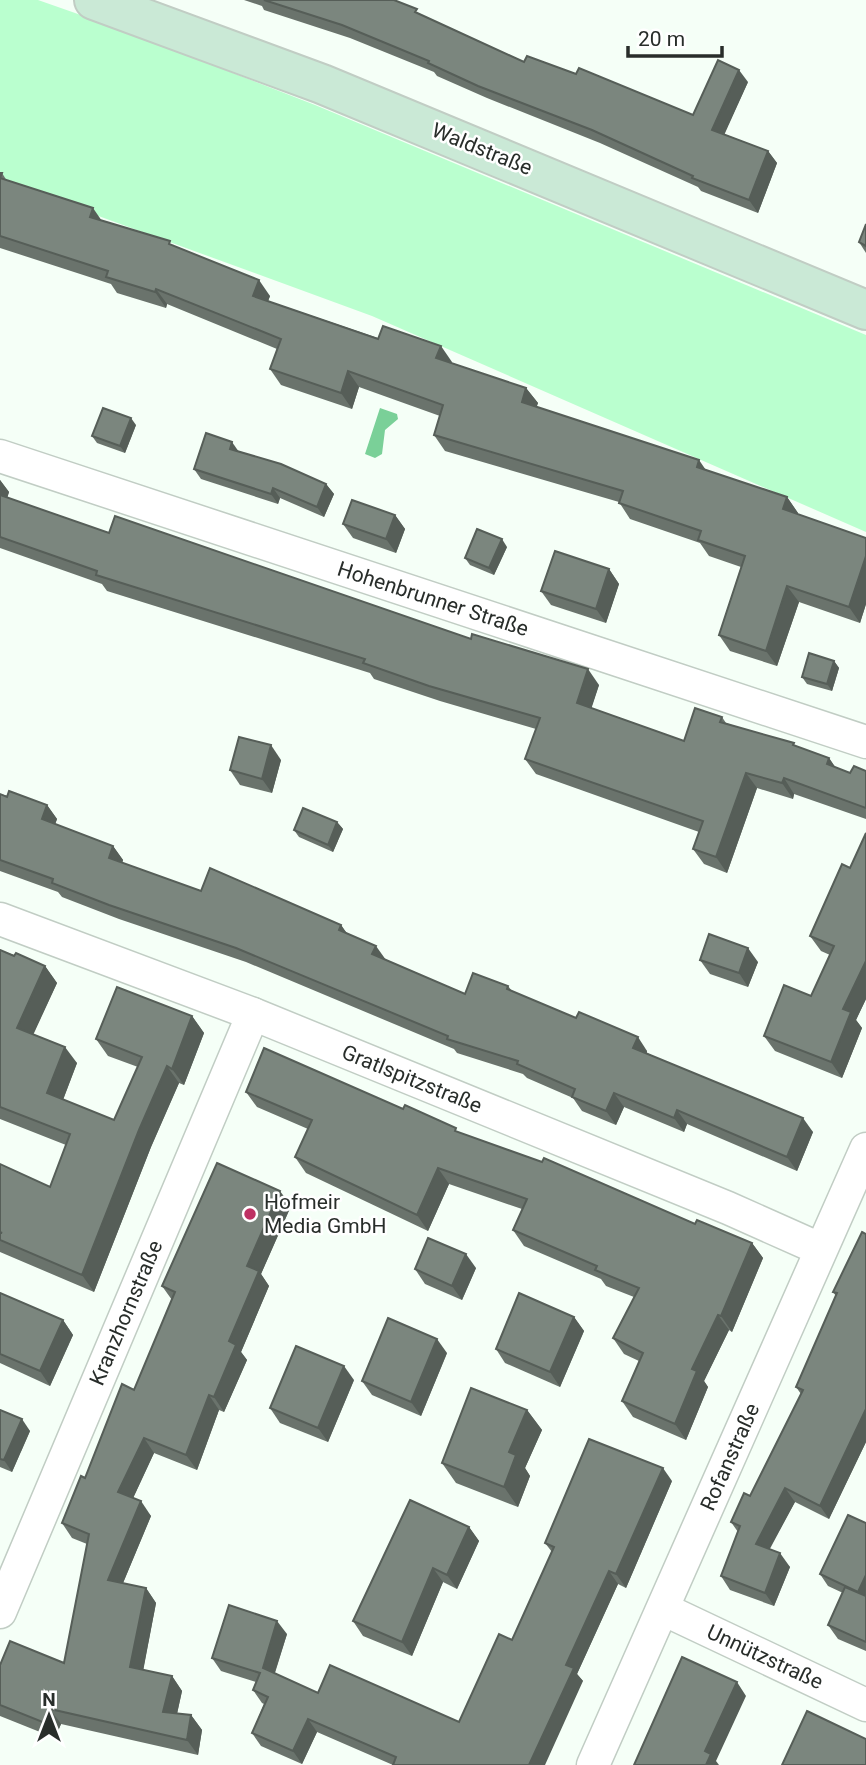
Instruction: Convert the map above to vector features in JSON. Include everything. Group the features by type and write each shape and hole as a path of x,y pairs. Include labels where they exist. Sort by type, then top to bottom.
{"street":[{"name":"Waldstraße","path":"93,0 334,89 866,310"},
{"name":"Hohenbrunner Straße","path":"0,456 866,742"},
{"name":"Gratlspitzstraße","path":"0,919 253,1014 727,1208 820,1249"},
{"name":"Kranzhornstraße","path":"0,1612 253,1014"},
{"name":"Rofanstraße","path":"593,1765 866,1149"},
{"name":"Unnützstraße","path":"663,1609 866,1704"}],"shaded area":[{"path":"0,0 38,0 115,27 315,105 866,335 866,532 372,316 0,180"},
{"path":"380,408 397,414 398,419 385,430 382,454 375,458 365,454"}],"building":[{"path":"264,0 394,0 524,62 527,56 576,74 579,68 693,115 718,60 739,70 712,130 768,151 749,200 692,178 693,176 592,130 478,86 428,63 429,61 342,25"},
{"path":"0,178 93,208 90,217 170,241 169,244 259,280 253,296 378,339 383,326 441,346 436,358 526,388 522,402 699,460 697,467 787,497 783,509 866,538 866,556 849,607 787,586 766,651 719,635 745,556 698,540 701,531 619,503 623,491 434,435 443,405 348,371 341,393 270,369 281,339 156,289 155,292 106,277 108,271 0,236"},
{"path":"866,224 866,246 859,242"},
{"path":"103,408 131,418 120,446 92,436"},
{"path":"206,433 232,442 230,449 281,464 326,484 317,507 273,488 271,494 194,469"},
{"path":"0,495 109,533 115,516 471,639 472,634 588,669 577,703 684,741 695,708 722,717 720,722 794,743 793,745 829,758 827,764 850,773 854,766 866,771 866,808 784,778 782,783 746,773 716,857 693,849 703,821 525,759 540,718 429,686 363,663 365,659 96,575 97,571 0,537"},
{"path":"352,500 395,515 386,539 343,524"},
{"path":"477,529 502,539 489,568 465,558"},
{"path":"555,551 609,569 596,609 541,591"},
{"path":"809,653 834,661 827,684 802,677"},
{"path":"239,737 271,745 262,779 230,770"},
{"path":"9,791 47,805 42,819 113,846 109,858 201,891 210,868 341,925 339,930 376,946 372,954 465,994 473,973 576,1018 579,1012 638,1037 633,1048 803,1118 787,1157 677,1110 674,1118 614,1093 606,1111 572,1097 575,1089 517,1064 518,1061 447,1039 448,1036 236,948 109,905 52,883 53,879 0,860 0,794 7,797"},
{"path":"303,808 337,822 328,845 294,830"},
{"path":"866,833 866,961 843,1009 851,1012 831,1062 764,1036 784,985 811,996 834,946 810,936 842,864 850,868"},
{"path":"709,934 748,948 739,973 700,960"},
{"path":"0,950 14,956 16,953 45,966 17,1028 65,1047 47,1093 114,1120 142,1057 96,1039 117,987 192,1016 172,1069 167,1066 139,1130 82,1275 0,1240 0,1164 50,1187 70,1134 0,1107"},
{"path":"264,1048 403,1109 405,1105 456,1128 455,1131 542,1162 544,1158 695,1224 697,1220 752,1243 721,1316 718,1315 692,1369 697,1371 675,1424 622,1401 643,1353 613,1338 639,1288 595,1270 597,1266 513,1230 527,1199 438,1168 417,1215 295,1157 312,1120 246,1092"},
{"path":"217,1163 280,1191 247,1266 259,1271 229,1341 236,1345 214,1397 209,1395 186,1455 144,1438 118,1492 141,1501 108,1580 146,1588 130,1667 172,1676 163,1712 191,1715 187,1740 50,1709 45,1723 0,1705 0,1665 10,1641 64,1663 89,1534 62,1523 81,1476 85,1478 122,1384 134,1390 175,1292 162,1286"},
{"path":"862,1232 866,1234 866,1409 820,1506 785,1488 756,1544 780,1553 765,1593 721,1576 740,1526 731,1522 744,1493 750,1496 803,1390 796,1387 837,1293 833,1292"},
{"path":"428,1238 466,1254 452,1286 415,1269"},
{"path":"0,1293 63,1320 40,1371 0,1354"},
{"path":"519,1293 574,1317 550,1372 496,1349"},
{"path":"388,1318 437,1339 411,1402 362,1381"},
{"path":"296,1346 344,1366 318,1428 270,1408"},
{"path":"471,1388 527,1410 509,1452 516,1455 504,1487 442,1463"},
{"path":"0,1410 22,1419 4,1460 0,1459"},
{"path":"589,1439 663,1468 616,1574 609,1571 566,1665 574,1668 529,1765 393,1765 396,1757 308,1719 293,1751 252,1733 268,1697 253,1690 260,1673 212,1658 229,1605 277,1621 263,1668 318,1693 330,1665 459,1722 499,1634 512,1640 554,1547 545,1543"},
{"path":"410,1500 469,1527 447,1575 433,1568 402,1642 353,1621"},
{"path":"848,1515 866,1523 866,1575 858,1592 820,1574"},
{"path":"845,1587 866,1596 866,1642 828,1625"},
{"path":"682,1657 737,1682 705,1751 711,1754 706,1765 634,1765"},
{"path":"807,1711 866,1739 866,1765 782,1765"}],"place":[{"name":"Hofmeir Media GmbH","path":"250,1214"}]}
